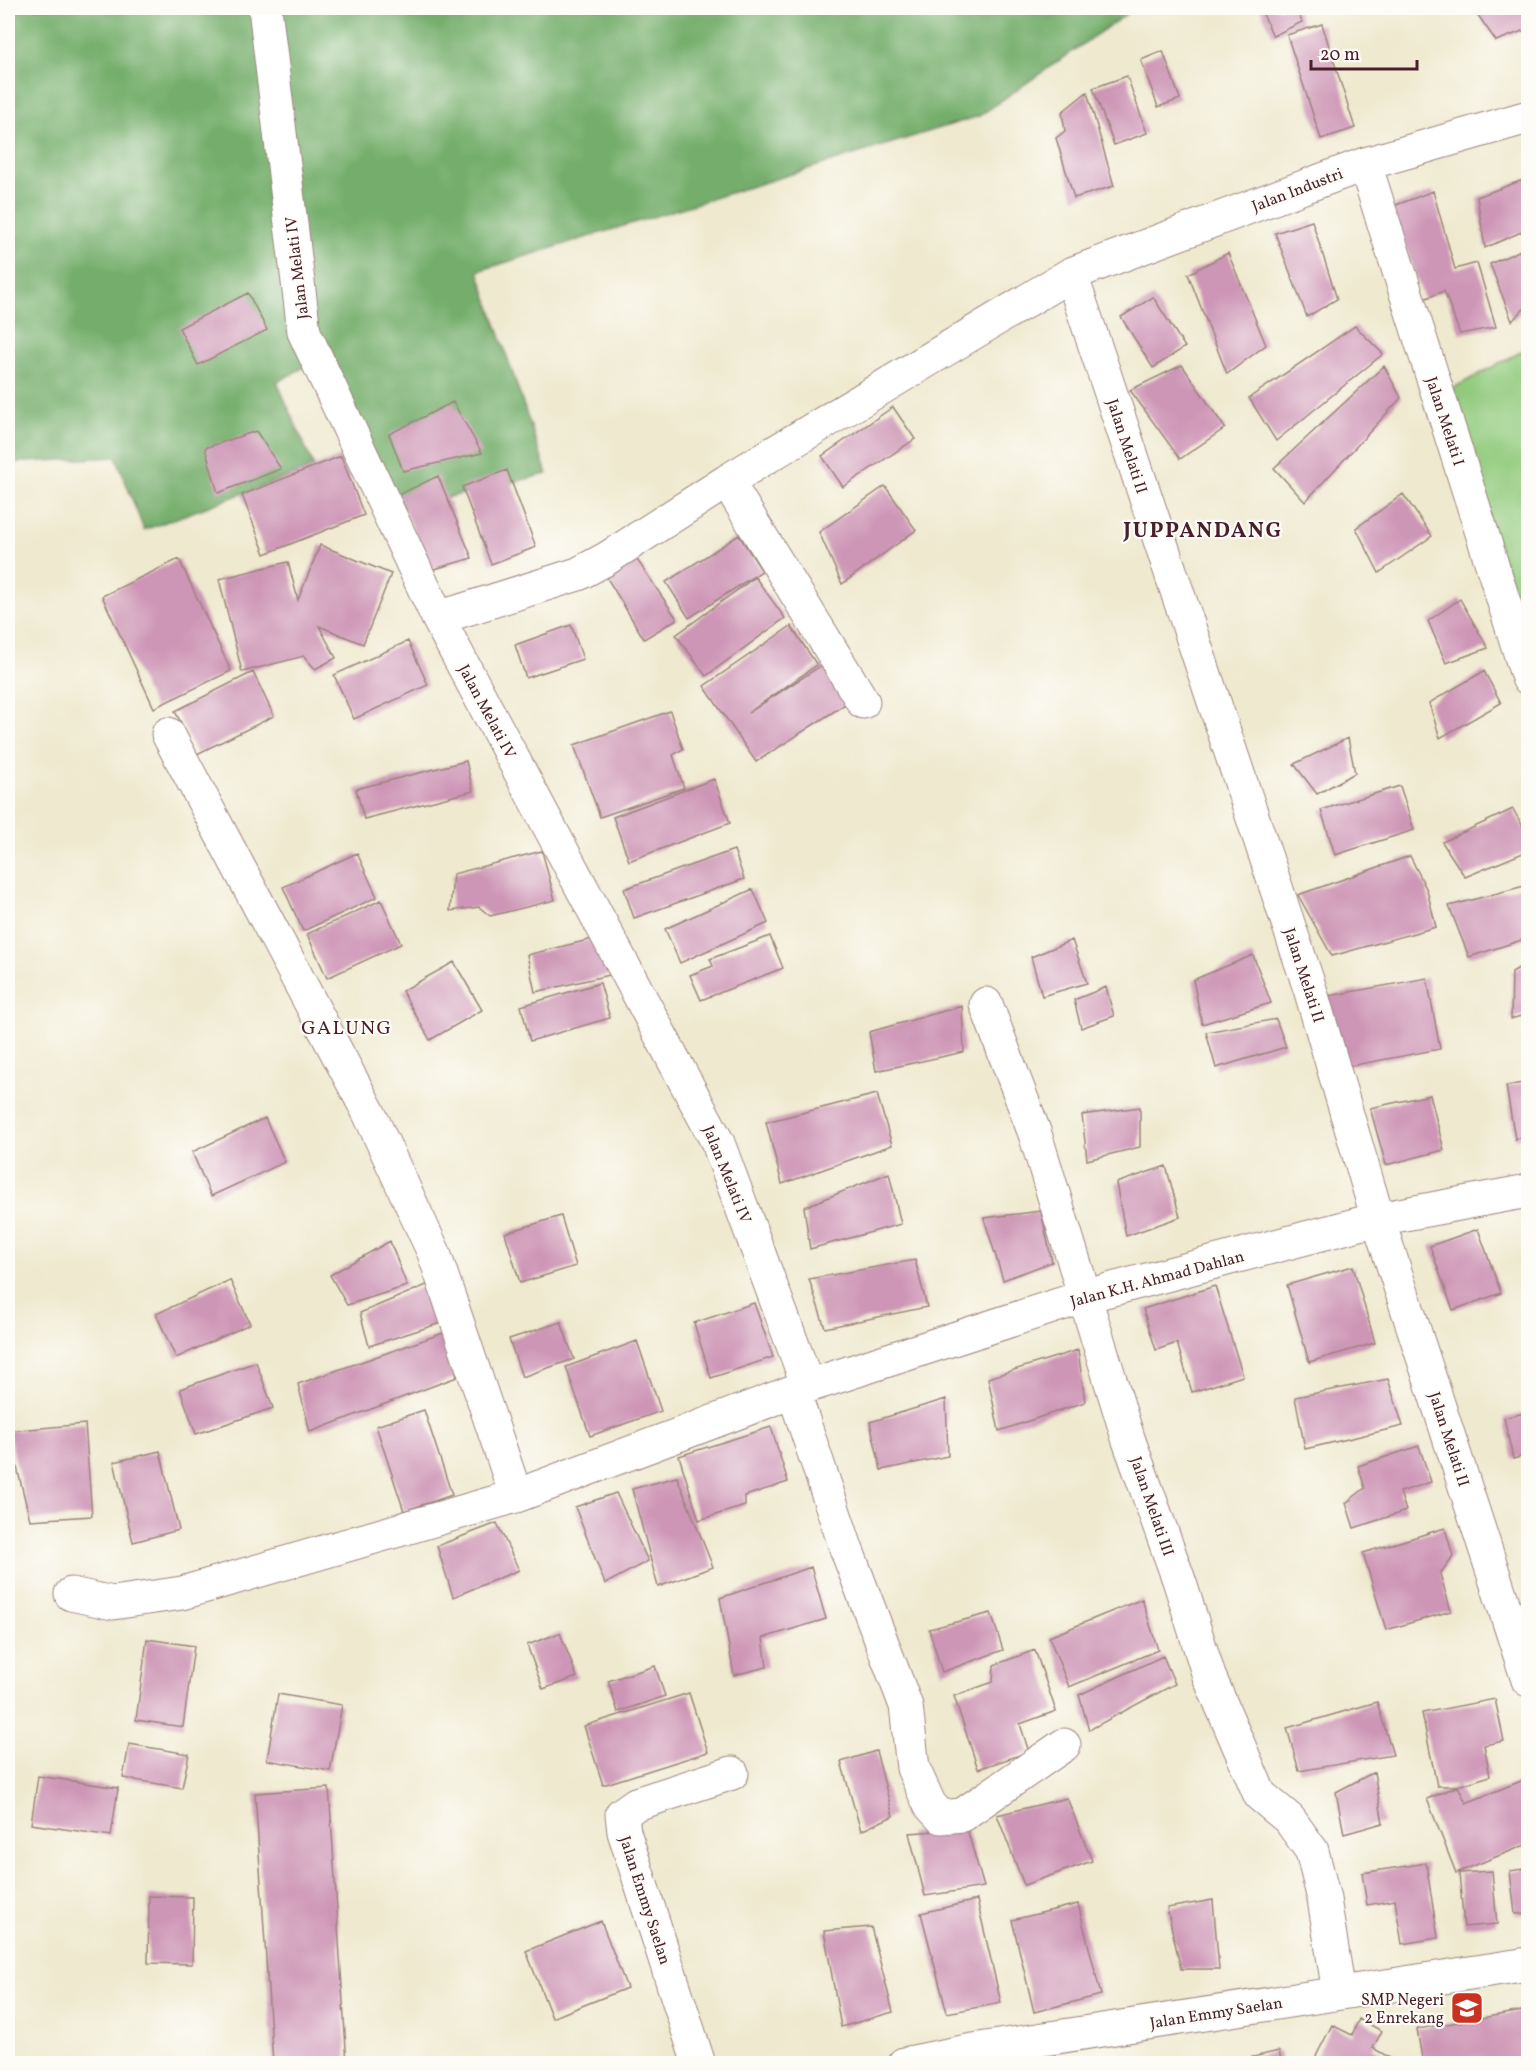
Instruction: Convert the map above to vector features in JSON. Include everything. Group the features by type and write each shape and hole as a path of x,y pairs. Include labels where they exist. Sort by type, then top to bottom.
{"street":[{"name":"Jalan Melati IV","path":"265,8 304,332 438,618 718,1143 801,1389 846,1548 906,1706 913,1768 930,1805 941,1817 962,1815 1064,1745"},
{"name":"Jalan Industri","path":"438,618 578,574 628,545 727,481 1071,274 1365,164 1528,117"},
{"name":"Jalan Melati I","path":"1365,164 1528,678"},
{"name":"Jalan Melati II","path":"1071,274 1310,989 1378,1219 1528,1680"},
{"path":"727,481 863,702"},
{"path":"168,734 369,1113 434,1253 516,1496"},
{"name":"Jalan Melati III","path":"986,1004 1035,1134 1128,1438 1209,1676 1260,1794 1289,1819 1312,1851 1340,1993"},
{"name":"Jalan K.H. Ahmad Dahlan","path":"71,1594 113,1603 182,1593 516,1496 801,1389 1086,1296 1378,1219 1528,1191"},
{"name":"Jalan Emmy Saelan","path":"699,2064 624,1832 622,1814 636,1804 732,1773"},
{"name":"Jalan Emmy Saelan","path":"904,2064 1528,1964"}],"green space":[{"path":"8,8 1135,8 979,116 478,271 547,474 381,513 324,356 277,382 314,467 144,530 116,457 8,463"},
{"path":"1528,348 1528,647 1451,389"}],"building":[{"path":"1260,8 1296,8 1302,22 1273,36"},
{"path":"1473,8 1528,8 1528,29 1496,41"},
{"path":"1322,24 1355,128 1321,139 1287,35"},
{"path":"1163,51 1180,99 1158,107 1141,60"},
{"path":"1127,76 1147,133 1114,145 1093,88"},
{"path":"1087,92 1114,186 1074,198 1056,138 1065,131 1062,112"},
{"path":"1528,178 1528,229 1485,248 1477,197"},
{"path":"1433,191 1455,269 1477,263 1496,327 1460,334 1444,291 1424,299 1391,207"},
{"path":"1312,221 1337,299 1307,317 1275,233"},
{"path":"1521,250 1528,271 1528,305 1512,321 1490,264"},
{"path":"1228,253 1266,345 1227,374 1188,274"},
{"path":"248,293 267,330 198,365 179,328"},
{"path":"1153,297 1185,347 1153,368 1121,317"},
{"path":"1355,326 1383,354 1276,441 1249,398"},
{"path":"1182,365 1225,428 1180,459 1130,390"},
{"path":"1384,366 1401,398 1305,502 1274,468"},
{"path":"453,402 482,453 403,471 389,434"},
{"path":"893,407 915,439 843,487 822,456"},
{"path":"256,431 281,469 218,493 205,448"},
{"path":"341,456 364,515 265,554 242,495"},
{"path":"507,470 536,547 491,564 462,487"},
{"path":"438,476 472,558 431,570 398,495"},
{"path":"885,486 916,530 842,584 819,532"},
{"path":"1403,494 1432,536 1379,573 1356,528"},
{"path":"739,535 762,571 689,618 666,582"},
{"path":"320,545 391,574 363,644 319,626 336,658 315,669 304,656 242,672 219,579 288,562 298,600"},
{"path":"636,558 677,619 644,639 607,578"},
{"path":"179,559 231,671 154,708 102,596"},
{"path":"755,577 785,618 706,676 676,635"},
{"path":"1460,599 1488,648 1446,663 1428,621"},
{"path":"571,625 583,659 526,678 515,645"},
{"path":"791,626 817,665 748,713 825,663 850,701 756,762 704,686"},
{"path":"408,641 428,685 354,719 334,675"},
{"path":"1484,671 1501,703 1440,738 1429,703"},
{"path":"253,672 274,716 197,754 175,711"},
{"path":"670,711 683,749 673,755 684,788 600,817 574,745"},
{"path":"1348,738 1355,773 1317,794 1294,764"},
{"path":"466,761 473,791 364,819 356,789"},
{"path":"714,779 730,823 629,861 613,817"},
{"path":"1400,786 1414,830 1335,855 1321,810"},
{"path":"1513,809 1528,836 1528,851 1465,877 1442,842"},
{"path":"734,850 744,879 634,918 624,889"},
{"path":"542,851 555,900 490,916 479,907 450,911 453,874"},
{"path":"357,853 377,897 303,931 283,887"},
{"path":"1410,856 1427,890 1436,927 1332,956 1298,895"},
{"path":"1528,885 1528,938 1469,957 1449,906"},
{"path":"753,889 768,923 680,963 665,929"},
{"path":"381,900 401,944 327,978 307,934"},
{"path":"605,936 614,974 535,992 527,955"},
{"path":"770,936 783,968 701,1000 690,975 713,966 710,959"},
{"path":"1072,940 1087,983 1042,996 1031,957"},
{"path":"1253,955 1271,1003 1202,1024 1193,980"},
{"path":"454,962 482,1010 430,1040 402,991"},
{"path":"1528,962 1528,1014 1511,1019 1512,972"},
{"path":"1427,978 1440,1049 1339,1068 1317,998"},
{"path":"600,983 610,1018 530,1041 521,1006"},
{"path":"1106,987 1114,1016 1081,1028 1074,1000"},
{"path":"962,1006 964,1052 876,1071 869,1032"},
{"path":"1276,1019 1286,1047 1216,1068 1206,1032"},
{"path":"1528,1082 1528,1136 1515,1139 1506,1086"},
{"path":"877,1094 892,1145 782,1184 766,1122"},
{"path":"1430,1095 1444,1150 1386,1165 1370,1108"},
{"path":"1140,1107 1140,1147 1087,1160 1082,1115"},
{"path":"265,1118 285,1162 211,1196 192,1152"},
{"path":"1166,1166 1180,1217 1126,1236 1116,1183"},
{"path":"889,1173 901,1224 810,1249 804,1207"},
{"path":"1041,1211 1052,1262 1003,1280 984,1218"},
{"path":"561,1216 576,1266 520,1283 505,1233"},
{"path":"1478,1229 1501,1293 1453,1310 1430,1246"},
{"path":"390,1241 407,1286 347,1305 330,1275"},
{"path":"915,1260 927,1307 825,1328 809,1279"},
{"path":"1353,1266 1375,1343 1309,1362 1287,1285"},
{"path":"230,1280 250,1324 176,1358 156,1314"},
{"path":"429,1284 444,1322 369,1346 360,1313"},
{"path":"1215,1286 1243,1376 1192,1392 1177,1343 1156,1350 1143,1309"},
{"path":"754,1303 773,1357 711,1378 694,1323"},
{"path":"561,1322 574,1359 522,1377 509,1339"},
{"path":"449,1331 457,1377 310,1432 298,1384"},
{"path":"637,1341 661,1411 590,1436 566,1367"},
{"path":"1078,1350 1085,1402 999,1431 988,1378"},
{"path":"256,1362 273,1408 196,1434 180,1389"},
{"path":"1388,1379 1403,1426 1305,1449 1295,1397"},
{"path":"946,1399 948,1456 881,1470 870,1422"},
{"path":"424,1410 452,1495 404,1511 376,1426"},
{"path":"1528,1412 1528,1455 1513,1459 1504,1418"},
{"path":"85,1424 92,1516 30,1520 8,1431"},
{"path":"771,1427 788,1482 745,1496 745,1506 699,1520 679,1456"},
{"path":"1419,1446 1431,1482 1400,1492 1406,1511 1354,1528 1346,1503 1365,1488 1358,1466"},
{"path":"160,1451 179,1530 133,1542 114,1462"},
{"path":"677,1477 713,1567 658,1587 632,1489"},
{"path":"616,1493 648,1561 605,1584 575,1507"},
{"path":"497,1523 519,1570 453,1597 437,1546"},
{"path":"1445,1528 1453,1556 1440,1574 1451,1611 1386,1630 1363,1553"},
{"path":"811,1567 826,1619 763,1638 767,1667 734,1675 720,1598"},
{"path":"1142,1599 1158,1650 1069,1687 1049,1637"},
{"path":"991,1613 1003,1650 942,1672 929,1629"},
{"path":"560,1633 577,1677 543,1689 527,1645"},
{"path":"147,1639 194,1646 183,1727 136,1720"},
{"path":"1035,1650 1056,1711 1020,1724 1029,1752 978,1769 954,1696 993,1682 994,1665"},
{"path":"1163,1656 1175,1684 1089,1730 1079,1695"},
{"path":"655,1666 665,1696 618,1712 608,1681"},
{"path":"689,1693 708,1752 603,1785 584,1726"},
{"path":"278,1694 342,1705 330,1771 267,1760"},
{"path":"1495,1699 1504,1741 1484,1745 1490,1776 1458,1786 1437,1786 1422,1713"},
{"path":"1377,1702 1393,1755 1299,1771 1287,1728"},
{"path":"129,1744 189,1754 182,1788 123,1778"},
{"path":"876,1751 893,1816 861,1831 841,1762"},
{"path":"1374,1772 1383,1823 1344,1834 1336,1792"},
{"path":"38,1776 118,1788 111,1836 31,1824"},
{"path":"1526,1779 1528,1785 1528,1844 1456,1873 1427,1799 1458,1786 1466,1803"},
{"path":"329,1788 347,2064 273,2064 255,1793"},
{"path":"1067,1798 1092,1861 1024,1885 997,1815"},
{"path":"967,1829 984,1887 925,1896 909,1833"},
{"path":"1426,1863 1438,1938 1402,1944 1395,1900 1367,1905 1362,1873"},
{"path":"1528,1868 1528,1913 1515,1914 1510,1871"},
{"path":"1492,1871 1497,1924 1464,1927 1459,1873"},
{"path":"149,1896 193,1897 192,1964 148,1963"},
{"path":"977,1900 1001,2003 947,2013 921,1913"},
{"path":"1213,1900 1219,1969 1181,1969 1167,1908"},
{"path":"1078,1904 1101,1995 1034,2012 1012,1920"},
{"path":"601,1921 627,1988 552,2018 526,1951"},
{"path":"871,1927 893,2012 841,2027 824,1931"},
{"path":"1528,2010 1528,2064 1423,2064 1417,2029"},
{"path":"1359,2019 1382,2031 1373,2048 1390,2058 1387,2064 1312,2064 1332,2025 1352,2035"},
{"path":"1279,2051 1282,2064 1227,2064 1227,2063"}],"place":[{"name":"SMP Negeri 2 Enrekang","path":"1467,2008"}],"district":[{"name":"JUPPANDANG","path":"1203,529"},
{"name":"GALUNG","path":"347,1027"}]}
